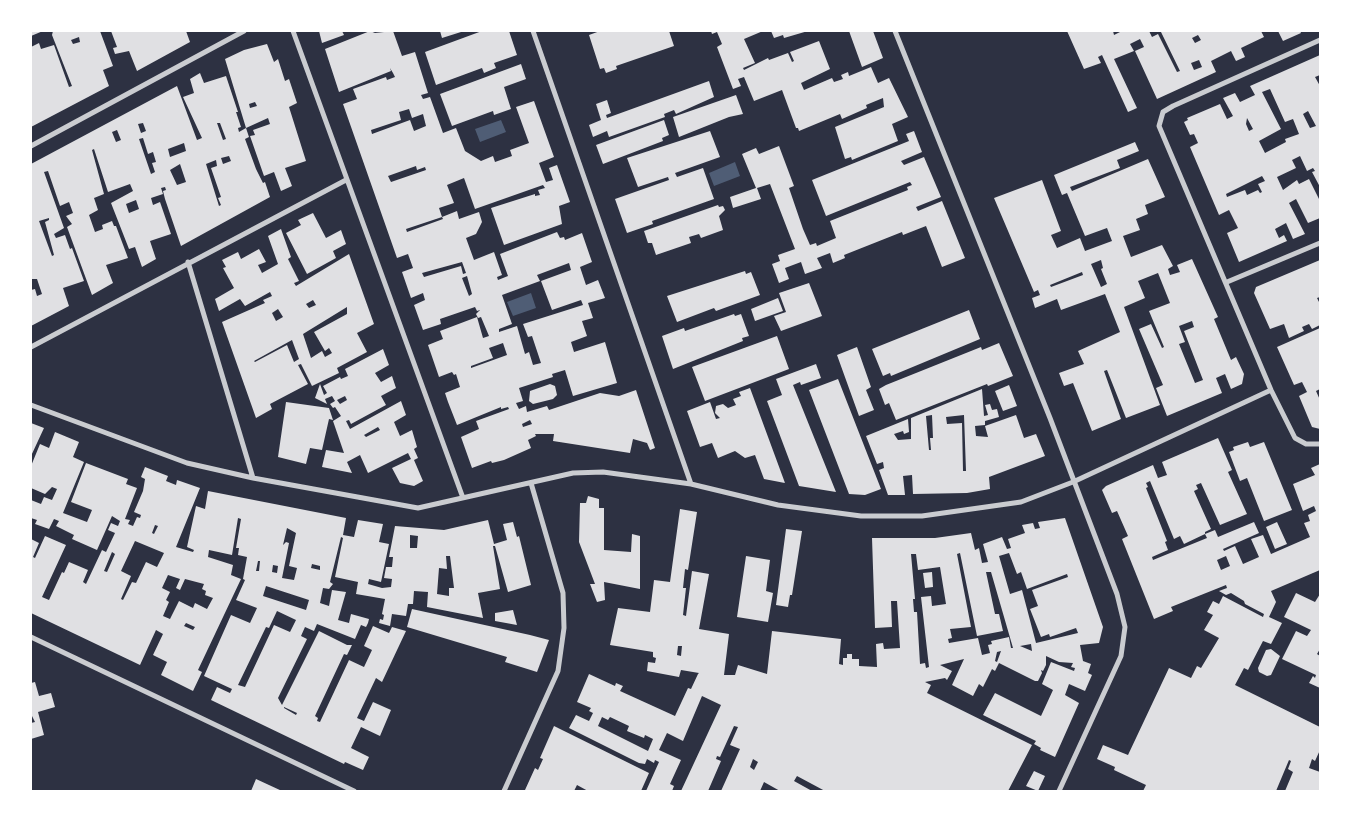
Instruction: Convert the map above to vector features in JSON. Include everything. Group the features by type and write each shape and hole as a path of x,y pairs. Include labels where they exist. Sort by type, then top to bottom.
{"street":[{"path":"31,146 244,31"},
{"path":"293,31 463,498"},
{"path":"533,31 691,484"},
{"path":"895,31 1047,409 1073,482 1117,594 1125,627 1121,656 1059,791"},
{"path":"1320,40 1173,106 1163,112 1159,119 1160,132 1227,282 1271,390 1295,438 1306,444 1320,444"},
{"path":"31,347 188,262 346,180"},
{"path":"1227,282 1320,243"},
{"path":"188,262 253,478"},
{"path":"31,405 187,463 253,478 418,508 573,473 603,472 691,484 778,505 861,516 922,516 1021,502 1073,482 1271,390"},
{"path":"504,791 558,671 564,628 563,593 531,483"},
{"path":"31,638 354,791"}],"water":[{"path":"501,120 506,132 480,142 475,129"},
{"path":"735,162 740,176 714,186 709,173"},
{"path":"531,293 536,308 513,316 507,302"}],"building":[{"path":"31,31 43,31 31,36"},
{"path":"53,31 100,31 113,66 103,70 109,86 31,127 31,47 39,43 41,49 54,45 69,87 72,86 52,35","holes":["79,37 80,42 73,44 71,40"]},
{"path":"111,31 186,31 190,42 137,71 129,51 115,54 113,48 117,47"},
{"path":"319,31 342,31 344,35 322,43"},
{"path":"370,31 375,33 393,31 402,56 415,52 428,93 421,95 423,99 430,97 443,133 456,128 465,151 481,161 493,156 495,162 512,156 510,150 529,143 516,107 534,101 554,157 539,163 546,182 553,180 549,168 557,165 570,202 559,206 562,224 504,245 491,208 535,194 535,196 540,195 538,190 545,188 543,185 475,209 464,178 447,185 454,203 439,208 442,217 457,211 459,219 479,212 482,222 476,234 466,238 474,260 494,252 502,275 497,277 498,280 508,276 500,254 557,232 560,238 564,237 565,240 582,233 592,262 580,267 586,285 598,280 605,298 588,303 593,318 582,321 587,336 571,342 574,352 605,342 617,383 573,396 565,370 552,374 553,377 519,388 523,401 516,403 519,409 526,406 527,412 547,406 549,410 600,393 619,396 636,390 655,448 650,450 647,443 633,439 630,453 553,441 554,434 535,434 536,436 528,440 531,448 504,460 492,463 491,461 472,468 461,437 479,429 476,421 509,409 508,407 501,409 501,407 457,425 445,393 460,387 456,374 454,375 452,372 439,377 428,345 443,339 440,331 477,317 483,338 489,336 481,317 478,318 476,314 480,310 477,311 475,307 440,319 441,324 423,330 414,305 425,300 423,293 411,298 402,272 413,268 408,254 397,258 343,104 357,99 353,89 386,77 387,80 395,77 390,68 391,71 339,92 325,49","holes":["409,109 412,118 423,114 426,126 414,131 410,120 372,134 371,130 401,120 399,112","416,166 417,170 425,167 426,170 391,182 388,176","442,217 443,219 407,232 406,229","462,262 466,273 463,274 461,266 424,277 422,273","569,263 571,270 541,281 552,310 581,300 583,305 523,324 528,337 532,336 541,363 533,365 529,352 525,354 517,326 499,332 499,329 512,324 502,295 540,281 537,275","467,276 472,294 469,296 462,278","503,343 507,355 471,368 471,366 493,358 489,348","530,420 532,424 523,427 522,424"]},
{"path":"440,31 461,31 461,32 442,38"},
{"path":"482,31 509,31 517,55 494,63 496,68 484,73 482,68 436,85 425,52"},
{"path":"600,31 669,31 674,46 616,66 617,69 606,73 604,68 600,69 589,35"},
{"path":"711,31 763,31 744,39 755,63 743,68 744,70 768,58 769,60 788,53 792,62 794,61 790,52 819,41 830,69 801,83 804,90 832,78 834,82 843,79 841,75 848,72 849,76 871,67 878,83 889,78 908,117 892,124 898,141 852,160 851,157 845,159 835,127 884,107 883,98 866,105 867,108 842,119 840,114 799,131 796,128 782,90 754,101 744,77 738,79 741,86 733,89 717,47 722,44 717,32 712,34"},
{"path":"771,31 808,31 784,38 783,35 774,38"},
{"path":"849,31 873,31 883,58 862,67"},
{"path":"1067,31 1113,31 1114,35 1122,31 1149,31 1152,37 1158,34 1177,72 1180,71 1161,32 1163,31 1261,31 1264,37 1241,48 1245,57 1236,61 1231,51 1211,61 1216,72 1157,99 1135,51 1144,47 1140,39 1130,44 1134,51 1114,59 1137,108 1128,112 1102,55 1098,57 1101,63 1084,69","holes":["1198,35 1201,40 1195,43 1192,38","1199,60 1202,67 1194,70 1191,63"]},
{"path":"1278,31 1300,31 1301,33 1283,41"},
{"path":"267,44 274,62 278,59 285,81 289,79 297,103 289,107 306,161 285,168 292,186 281,191 274,172 264,176 250,136 255,135 253,130 270,124 268,118 246,128 225,59 244,50","holes":["255,102 257,106 250,108 249,104"]},
{"path":"1320,55 1320,75 1315,77 1320,86 1320,187 1312,172 1315,171 1313,168 1307,171 1300,156 1292,160 1296,168 1277,177 1283,190 1297,180 1299,184 1309,179 1320,201 1320,218 1308,223 1296,199 1289,203 1305,234 1293,239 1286,223 1275,229 1279,238 1284,235 1287,241 1239,262 1227,233 1238,228 1229,210 1219,215 1190,147 1198,143 1194,134 1190,135 1184,122 1188,120 1187,118 1220,104 1227,119 1233,116 1223,98 1235,93 1240,102 1255,95 1250,86","holes":["1270,89 1285,122 1293,119 1299,134 1285,139 1286,142 1265,153 1259,141 1281,129 1262,92","1308,111 1316,126 1310,128 1303,114","1247,118 1253,129 1249,131 1246,124","1262,176 1265,181 1258,184 1262,192 1260,193 1258,190 1247,195 1245,190 1227,197 1226,194"]},
{"path":"521,64 526,79 504,87 511,109 494,115 493,111 452,126 440,94"},
{"path":"200,73 204,83 226,76 238,112 236,112 241,127 238,128 239,132 246,128 249,137 245,139 256,169 263,183 265,182 270,197 181,246 165,199 163,191 166,190 165,187 161,188 163,194 151,198 153,205 160,202 171,234 150,241 156,259 142,267 135,247 129,249 111,203 133,191 130,184 108,192 94,149 92,150 104,194 94,198 98,210 89,215 95,232 103,229 102,225 112,221 114,226 116,226 128,258 106,265 113,283 92,295 67,227 72,224 66,216 73,213 69,202 60,206 48,171 44,172 64,228 54,234 56,238 65,235 70,249 72,248 84,281 63,288 69,306 31,326 31,290 35,289 37,296 42,294 37,279 31,279 31,164 177,86 197,140 202,138 183,97 194,93 190,79","holes":["143,123 146,131 141,133 138,124","217,123 220,123 226,139 223,140","117,130 121,140 116,142 112,132","143,138 148,154 153,152 156,162 152,163 155,172 151,174 139,139","184,143 186,151 170,157 168,149","229,156 231,161 223,164 221,158","216,160 217,166 211,168 221,197 218,198 221,205 219,206 206,164","180,164 186,182 177,185 170,170","136,200 139,209 129,213 126,204","49,218 45,222 54,255 52,256 39,221"]},
{"path":"709,81 714,97 676,114 674,110 664,114 665,117 609,137 607,131 593,137 589,125 601,120 596,104 607,100 611,113 606,115 607,118"},
{"path":"736,95 743,114 729,117 679,137 673,117"},
{"path":"664,120 669,135 662,138 663,141 603,164 596,145"},
{"path":"710,131 720,157 675,173 677,177 703,168 714,199 652,221 653,224 627,233 615,199 669,180 668,177 638,187 627,158"},
{"path":"914,131 922,152 901,161 904,165 924,157 941,197 916,207 918,211 942,201 965,258 942,267 926,226 903,235 902,232 844,255 845,258 833,263 830,253 817,258 822,268 805,274 801,262 785,268 789,279 779,283 772,264 780,261 778,255 795,249 770,184 757,188 761,199 733,208 730,197 756,188 742,154 756,148 759,154 779,146 794,186 789,188 803,229 810,245 816,243 817,246 836,238 830,221 908,190 907,187 912,185 910,182 826,216 812,180 909,141 906,134"},
{"path":"1135,142 1139,151 1117,160 1120,168 1070,187 1072,191 1148,159 1165,197 1145,205 1148,214 1136,219 1140,230 1123,236 1131,257 1162,245 1173,266 1168,269 1170,275 1180,272 1177,265 1192,259 1218,317 1214,319 1231,360 1236,357 1244,374 1242,384 1231,389 1225,374 1216,378 1222,393 1167,416 1156,388 1163,385 1139,329 1151,324 1162,348 1164,347 1149,311 1170,303 1158,273 1138,281 1145,298 1124,307 1160,405 1126,418 1107,370 1104,371 1121,419 1092,431 1073,383 1064,386 1059,373 1084,364 1078,351 1120,332 1105,294 1061,310 1057,299 1035,308 1032,298 1040,295 1038,290 1034,292 994,198 1042,180 1061,231 1051,235 1057,248 1080,238 1085,251 1112,241 1107,228 1085,236 1067,193 1062,195 1054,175","holes":["1101,260 1103,268 1101,269 1107,284 1101,287 1091,264","1082,272 1083,275 1051,287 1050,285","1192,321 1194,327 1184,331 1203,380 1195,383 1179,344 1185,342 1179,326"]},
{"path":"718,205 719,207 723,206 725,210 719,216 723,230 701,238 699,234 689,237 691,243 656,255 652,243 648,243 644,231"},
{"path":"313,213 326,238 341,230 346,244 333,251 336,258 307,274 286,233 301,225 298,220"},
{"path":"281,229 291,257 288,259 299,281 294,283 296,286 349,254 374,324 357,333 367,352 337,368 339,373 312,386 301,364 298,365 308,384 270,404 272,409 256,418 222,322 265,303 263,300 272,296 270,292 245,306 240,299 219,311 215,299 234,288 223,268 226,267 222,260 238,252 241,259 259,249 266,262 258,265 262,273 278,264 268,236","holes":["313,300 316,305 309,308 306,304","347,307 347,314 314,332 325,351 329,348 332,353 325,357 322,351 311,358 303,334","278,309 283,317 276,321 272,313","292,340 299,359 294,362 287,345 254,361"]},
{"path":"1320,260 1320,297 1317,298 1320,304 1320,325 1312,329 1309,324 1302,327 1304,331 1289,338 1284,324 1270,329 1254,293 1256,287"},
{"path":"745,271 746,274 751,272 760,295 716,311 714,308 677,322 667,296"},
{"path":"809,283 822,316 781,331 774,316 786,312 779,293"},
{"path":"778,298 783,311 755,321 751,309"},
{"path":"969,310 980,339 891,376 890,373 883,376 872,349"},
{"path":"734,314 735,316 741,314 749,336 742,338 743,341 673,369 662,336 684,328 685,331"},
{"path":"1320,328 1320,389 1316,391 1320,400 1320,429 1312,427 1299,396 1307,392 1302,382 1294,385 1277,347"},
{"path":"777,336 789,369 705,401 692,367"},
{"path":"999,343 1013,376 988,386 987,384 896,420 889,403 885,405 879,389 886,385 981,347 982,350"},
{"path":"857,347 871,387 866,390 874,410 859,416 837,355"},
{"path":"383,349 389,365 375,373 381,382 392,376 396,388 381,396 386,405 351,424 349,420 346,421 350,429 401,401 406,415 394,422 400,436 412,430 417,447 414,449 418,458 414,460 423,481 414,486 400,483 392,468 411,459 408,453 368,473 360,455 347,462 352,473 322,467 326,450 344,453 333,421 341,416 335,407 333,408 330,404 335,401 332,396 325,399 327,404 315,398 320,384 324,395 327,393 323,386 340,377 341,379 348,376 345,369","holes":["345,396 347,400 340,404 337,400","378,427 380,430 366,437 364,435"]},
{"path":"816,364 821,378 801,385 800,382 793,385 836,492 799,486 767,401 782,395 776,379"},
{"path":"838,379 881,489 865,495 849,494 809,390"},
{"path":"550,384 555,386 557,395 553,399 533,404 529,401 530,391"},
{"path":"1009,385 1017,406 1003,411 995,391"},
{"path":"750,388 785,483 764,479 755,455 745,458 735,451 718,458 712,443 700,447 687,411 710,402 716,419 720,418 715,413 716,406 723,404 728,408 736,405 733,399 741,396 739,392"},
{"path":"982,389 984,416 988,415 985,405 990,404 992,410 997,409 999,417 985,421 985,425 975,426 976,436 988,437 985,426 1016,415 1024,438 1036,434 1045,456 989,477 990,489 967,493 913,494 912,475 903,476 905,495 888,495 879,470 884,468 883,462 877,464 866,436 908,419 909,432 904,434 903,431 894,434 898,440 911,439 911,418","holes":["932,415 933,438 930,438 931,450 929,450 926,416","964,415 966,471 963,471 962,423 947,424 946,417"]},
{"path":"286,402 329,408 333,420 329,419 322,450 310,448 306,464 278,457"},
{"path":"31,423 44,428 31,456"},
{"path":"55,432 79,442 73,457 84,462 63,513 87,522 92,510 71,502 86,463 128,479 126,484 137,488 125,519 130,520 128,524 133,526 137,517 140,518 141,515 134,512 143,491 145,479 141,477 145,467 168,476 166,481 176,485 177,480 200,488 176,547 193,552 194,550 187,547 196,506 205,509 208,491 346,518 343,535 354,537 358,520 383,524 379,542 389,544 381,582 369,579 368,584 382,588 391,587 392,579 384,578 386,567 392,567 393,557 389,557 395,526 444,530 488,520 494,544 507,540 503,524 513,522 517,537 519,536 531,585 508,592 495,546 493,546 500,589 478,593 483,618 427,607 428,592 414,591 413,604 408,604 406,616 392,614 390,626 379,623 380,619 383,620 384,615 382,614 385,599 356,594 358,582 335,577 343,538 341,537 330,582 333,584 329,589 323,588 320,603 329,606 332,590 346,592 338,620 349,623 351,614 369,619 368,623 366,627 361,625 355,639 317,624 314,631 305,627 301,636 307,639 278,698 282,705 319,631 347,645 352,645 347,655 344,654 315,716 318,718 317,721 320,722 349,660 364,667 372,650 364,646 373,626 389,633 392,627 406,631 382,682 376,678 357,718 364,721 373,702 391,710 380,736 361,727 351,748 369,757 363,770 345,762 344,764 211,700 217,687 230,693 232,689 204,676 231,615 250,623 257,608 236,600 245,580 243,579 247,557 238,555 239,548 236,548 241,519 238,518 232,555 209,550 208,557 233,565 231,575 241,579 198,670 202,672 193,691 161,675 167,662 153,655 163,634 156,630 140,665 31,613 31,539 39,543 33,557 35,558 45,536 66,545 42,597 49,600 62,572 64,573 69,562 88,570 83,582 86,584 102,550 106,552 115,533 108,530 111,523 118,526 120,521 112,516 97,550 72,539 74,535 56,526 59,521 54,519 49,529 35,524 37,520 31,518 31,500 41,504 44,497 52,500 57,489 52,487 45,494 31,488 31,466 40,444 49,448","holes":["155,525 158,526 154,534 152,533","287,528 296,533 289,566 297,568 294,580 282,578 289,543 286,542 283,545","410,535 418,536 417,548 410,548","135,541 164,553 157,567 146,562 136,583 132,582 123,600 121,599 131,576 121,571","112,552 115,554 107,572 104,571","446,556 450,556 454,588 449,588 449,596 437,594 439,568 447,569","258,561 260,561 259,571 256,571","312,564 320,566 320,570 311,568","273,565 278,566 277,573 272,572","168,575 180,579 176,588 180,590 185,579 204,584 202,589 206,591 205,595 213,598 207,609 195,603 193,608 179,601 170,619 163,616 169,602 166,600 170,592 162,588","266,586 309,600 306,610 263,596","277,611 296,620 290,632 274,625 245,687 238,685 266,627 269,628","186,623 195,627 193,630 184,626","284,707 297,713 296,715"]},
{"path":"1218,438 1232,470 1228,472 1247,514 1220,525 1201,483 1196,485 1198,489 1194,491 1211,529 1205,532 1205,534 1215,530 1218,537 1254,522 1259,533 1223,549 1224,551 1235,546 1243,564 1259,557 1251,539 1263,535 1271,554 1310,537 1304,523 1310,521 1308,515 1316,511 1314,506 1303,511 1293,484 1315,475 1311,468 1320,464 1320,570 1271,591 1276,602 1269,617 1282,623 1271,644 1263,641 1248,670 1244,668 1235,685 1320,727 1320,750 1315,761 1312,759 1309,768 1320,772 1320,791 1285,791 1293,772 1288,769 1291,761 1289,760 1276,791 1143,791 1146,785 1114,770 1115,767 1097,759 1103,745 1128,755 1169,668 1191,678 1197,666 1201,668 1219,638 1204,630 1213,615 1207,612 1213,601 1219,604 1223,596 1263,617 1264,614 1245,604 1244,601 1231,593 1226,595 1219,591 1227,588 1226,585 1171,607 1173,611 1154,619 1122,539 1128,536 1117,511 1112,513 1102,490 1106,486 1153,465 1158,478 1167,475 1162,462","holes":["1150,481 1174,539 1180,536 1184,544 1205,534 1207,538 1153,560 1152,557 1168,550 1165,542 1167,541 1146,488 1148,487 1146,483","1226,556 1230,566 1221,570 1217,560"]},
{"path":"1248,442 1250,447 1264,442 1292,510 1264,521 1247,478 1240,481 1229,452 1234,450 1233,447"},
{"path":"588,496 599,499 599,508 604,508 604,550 631,552 632,534 640,536 640,589 604,582 605,600 597,602 590,584 595,584 579,542 580,503 586,503"},
{"path":"680,509 697,512 688,570 685,569 683,588 686,588 683,615 686,616 692,571 709,574 699,629 729,634 724,675 735,675 738,665 767,674 772,631 841,639 839,664 843,665 843,658 847,658 847,654 852,654 852,659 859,659 859,666 877,667 876,644 883,643 884,649 900,648 897,601 891,601 892,627 875,628 872,538 935,538 971,533 975,550 979,548 982,563 988,562 983,544 1002,537 1007,549 1011,548 1008,539 1025,533 1022,525 1033,523 1035,529 1040,528 1038,522 1065,518 1103,627 1099,643 1080,645 1083,661 1091,664 1088,673 1092,675 1085,691 1069,684 1065,695 1079,703 1055,757 1040,750 1041,748 1034,744 1036,741 983,715 995,693 1041,716 1053,690 1042,684 1051,662 1074,671 1075,668 1071,667 1073,663 1059,662 1046,656 1046,665 1043,671 1041,670 1042,673 1038,681 1035,681 999,663 995,671 992,669 983,687 979,684 973,696 952,685 964,659 940,665 952,671 947,680 945,678 925,682 931,685 927,693 1032,745 1008,791 825,791 797,776 794,781 812,791 780,791 764,782 760,791 721,791 740,749 730,745 738,727 734,726 720,757 717,756 716,759 721,761 708,791 681,791 721,705 702,696 683,741 667,733 659,750 681,760 670,784 674,786 672,791 646,791 659,762 655,760 654,763 647,759 645,764 639,763 569,728 576,715 589,721 593,713 589,711 591,708 577,702 589,674 615,686 616,683 623,686 620,691 675,716 688,688 691,689 699,673 681,670 679,677 647,671 648,662 655,663 656,658 653,657 653,652 610,645 618,608 650,612 654,580 670,582","holes":["960,553 977,636 1003,631 999,614 995,614 986,572 991,572 1013,648 1011,648 1009,637 991,641 992,644 988,645 990,653 982,655 978,638 949,643 948,639 952,638 950,629 971,627 957,554","1009,553 1017,574 1021,572 1027,589 1067,574 1068,577 1032,590 1038,606 1030,609 1041,637 1049,634 1050,637 1076,628 1078,633 1036,643 1022,590 1010,594 999,556","911,554 916,554 918,570 940,567 946,604 932,606 931,596 921,597 929,667 926,668 925,663 920,664 917,612 914,612 913,599 915,599","1031,644 1032,651 1020,646","678,646 682,646 681,656 677,655","1001,651 997,662 995,661 997,652","602,717 608,720 610,717 629,726 627,731 644,738 645,735 653,739 648,751 598,726","753,759 758,762 754,770 750,767"]},
{"path":"1277,522 1287,544 1275,549 1266,527"},
{"path":"786,529 802,531 792,595 790,595 788,607 776,605"},
{"path":"746,556 770,560 766,591 773,593 768,622 737,617"},
{"path":"932,572 933,587 925,588 923,573"},
{"path":"1296,593 1315,602 1320,594 1320,649 1317,654 1320,656 1320,688 1309,683 1313,676 1315,678 1316,675 1282,659 1296,631 1307,636 1311,630 1284,617"},
{"path":"412,609 549,640 537,672 505,662 507,657 407,627"},
{"path":"513,610 517,625 495,621 495,613"},
{"path":"1271,649 1280,656 1271,675 1267,676 1259,672 1258,668 1266,650"},
{"path":"35,682 39,696 51,693 55,707 38,712 44,735 31,739 31,723 35,722 31,714 31,683"},
{"path":"554,726 649,773 641,791 588,791 577,785 574,791 525,790 535,768 538,770 543,759 540,758"},
{"path":"1034,771 1045,776 1038,791 1026,786"},
{"path":"256,779 282,791 251,791"}]}
